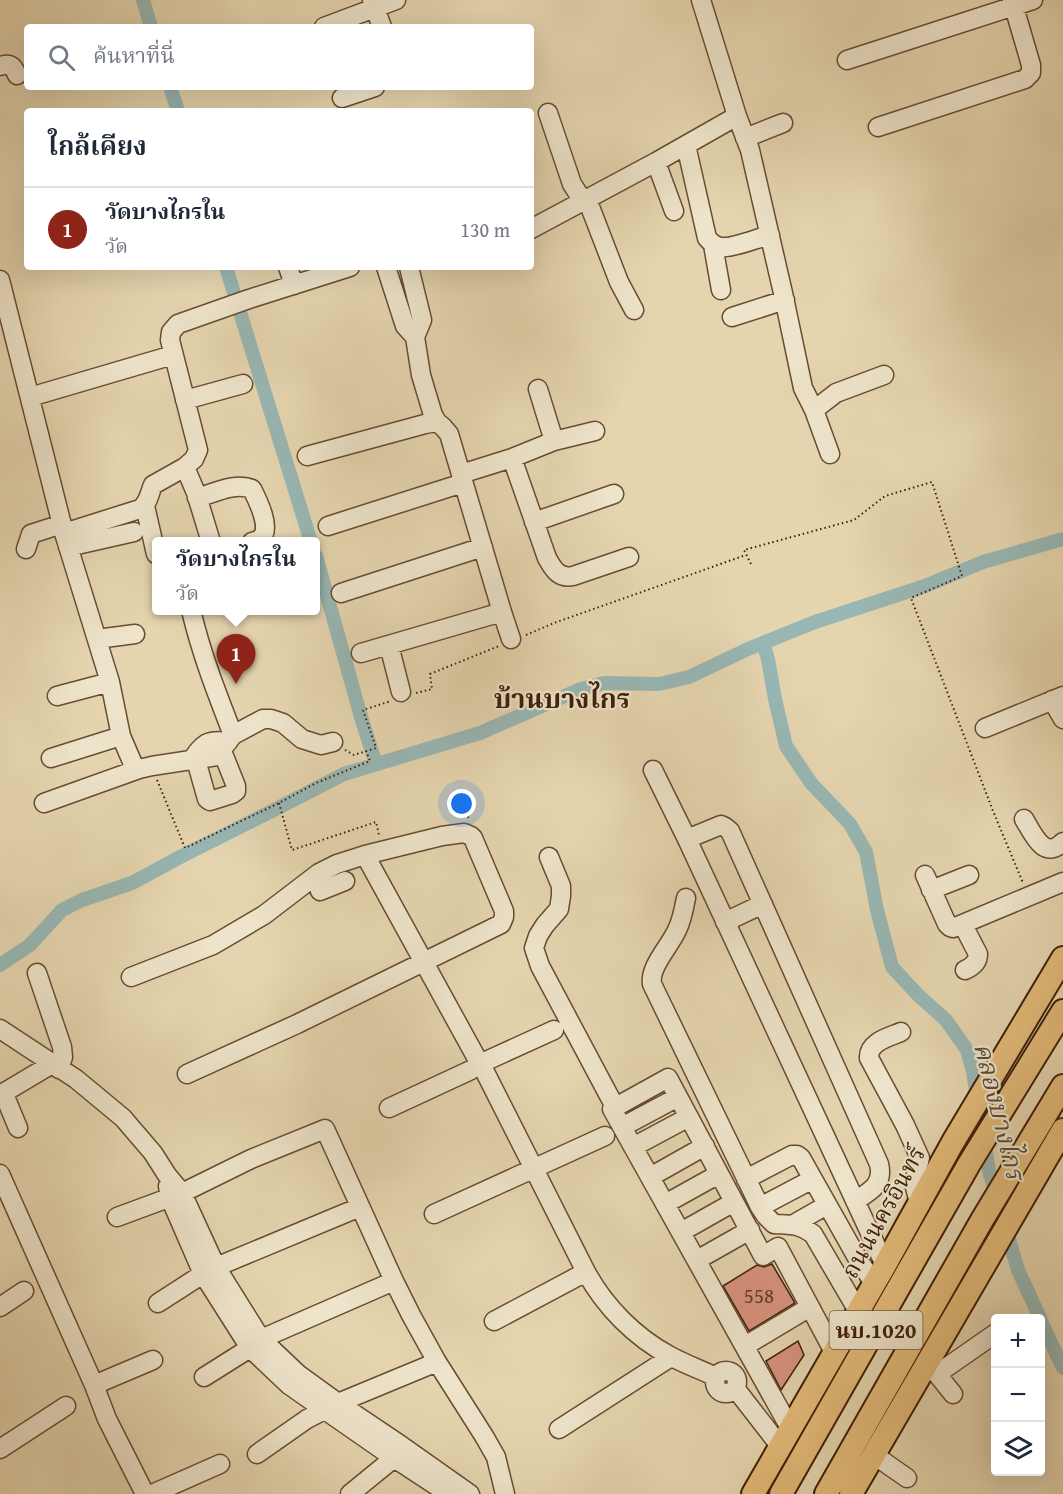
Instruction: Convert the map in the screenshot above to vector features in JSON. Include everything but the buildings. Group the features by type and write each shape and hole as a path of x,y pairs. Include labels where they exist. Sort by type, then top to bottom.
{"main road":[{"name":"ถนนนครอินทร์","path":"753,1494 953,1142 1063,958"},
{"name":"นบ.1020","path":"781,1494 969,1164 1063,1011"},
{"name":"นบ.1020","path":"826,1494 982,1220 1063,1086"},
{"name":"นบ.1020","path":"851,1494 874,1455 931,1370 987,1261 1063,1130"}],"street":[{"path":"331,24 374,4 396,0"},
{"path":"701,0 750,150 803,388 814,410 830,454"},
{"path":"847,60 1013,3 1033,0"},
{"path":"878,127 1025,79 1031,73 1031,65 1013,3"},
{"path":"374,4 381,24"},
{"path":"0,66 11,64 17,75"},
{"path":"342,98 366,90"},
{"path":"548,113 572,184 585,200 619,282 634,310"},
{"path":"534,227 737,116"},
{"path":"745,138 783,123"},
{"path":"686,145 707,238 713,245 721,290"},
{"path":"656,162 674,211"},
{"path":"713,245 725,248 770,235"},
{"path":"289,270 294,285"},
{"path":"152,537 145,506 153,485 185,467 194,459 198,450 173,355 171,332 178,324 341,270"},
{"path":"387,270 405,327 415,337"},
{"path":"410,270 422,320 415,337 421,375 437,422 448,434 512,640"},
{"path":"0,280 65,535 110,682 121,736 133,764 145,768"},
{"path":"732,317 785,300"},
{"path":"30,397 173,355"},
{"path":"814,410 836,393 884,375"},
{"path":"185,400 243,384"},
{"path":"538,388 554,441"},
{"path":"307,456 437,422"},
{"path":"328,526 462,478 554,441 596,431"},
{"path":"512,458 534,522 552,567 558,574 566,578 629,557"},
{"path":"185,467 208,537"},
{"path":"197,498 234,487 244,486 252,489 262,508 265,529 262,537"},
{"path":"534,522 614,494"},
{"path":"65,535 145,506"},
{"path":"26,549 30,534 134,532"},
{"path":"342,593 483,547"},
{"path":"361,653 502,612"},
{"path":"192,615 228,743 237,791 210,801 207,799 194,760 201,747 208,742 215,740 228,743 263,719 283,723 302,739 321,745 333,742"},
{"path":"97,639 135,634"},
{"path":"389,645 403,696"},
{"path":"57,696 110,682"},
{"path":"985,728 1058,698 1063,718"},
{"path":"51,758 121,736"},
{"path":"44,803 145,768 194,760"},
{"path":"653,770 855,1200 879,1274"},
{"path":"1024,819 1043,847 1055,848 1063,842"},
{"path":"687,840 721,825 730,831 879,1164 881,1173 879,1180 867,1194 855,1200"},
{"path":"187,1074 424,963 501,924 504,917 504,911 473,838 464,833 442,836 365,855 326,868 319,890"},
{"path":"365,855 534,1168 586,1272 606,1303 639,1335 671,1357 716,1377 716,1385 720,1391 728,1392 735,1388 785,1437"},
{"path":"549,858 561,886 559,909 545,925 534,948 540,966 615,1107"},
{"path":"969,875 928,882 950,927 953,928 1063,882"},
{"path":"131,977 213,945 264,915 345,881"},
{"path":"686,898 684,913 678,928 652,971 652,984 760,1207 774,1224 804,1228 813,1234 858,1311"},
{"path":"725,922 763,904"},
{"path":"963,925 978,954 978,959 974,964 965,970"},
{"path":"18,1128 5,1092 55,1066 63,1057 62,1047 37,973"},
{"path":"0,1029 75,1079 123,1118 153,1153 176,1195 210,1271 255,1344 289,1386 331,1407 361,1435 398,1452 470,1494"},
{"path":"389,1108 554,1030"},
{"path":"902,1032 876,1044 870,1049 869,1058 920,1158 914,1185 919,1203"},
{"path":"785,1437 745,1347 612,1108 668,1078 763,1256 778,1247 834,1352"},
{"path":"622,1127 678,1097"},
{"path":"633,1147 689,1117"},
{"path":"117,1217 176,1195 251,1159 324,1129 394,1281 437,1362 496,1457 504,1494"},
{"path":"434,1214 605,1136"},
{"path":"650,1177 705,1146"},
{"path":"746,1179 787,1157 797,1155 801,1158 859,1261 879,1274"},
{"path":"0,1174 107,1419 146,1494"},
{"path":"665,1204 719,1174"},
{"path":"760,1207 813,1179"},
{"path":"681,1232 734,1202"},
{"path":"792,1225 827,1205"},
{"path":"159,1303 210,1271 360,1207"},
{"path":"697,1260 750,1230"},
{"path":"841,1282 859,1261"},
{"path":"494,1321 586,1272"},
{"path":"204,1377 255,1344 394,1281"},
{"path":"0,1307 24,1291"},
{"path":"745,1347 810,1307"},
{"path":"953,1394 931,1370 991,1336"},
{"path":"559,1429 671,1357"},
{"path":"94,1385 153,1360"},
{"path":"257,1454 307,1419 437,1362"},
{"path":"0,1449 66,1406"},
{"path":"350,1494 398,1452"},
{"path":"398,1452 449,1494"},
{"path":"874,1455 907,1478"},
{"path":"152,1494 220,1464"}],"path":[{"path":"751,564 744,550 854,520 885,496 932,482 962,576 911,598 993,811 1029,896"},
{"path":"333,742 354,755 376,748 363,710 432,688 430,674 554,623 746,555"},
{"path":"145,768 185,848 316,783 370,761 367,751"},
{"path":"279,803 292,850 376,822 380,839"},
{"path":"456,818 467,815 472,826"}],"waterway":[{"path":"143,0 150,24"},
{"path":"171,90 177,108"},
{"path":"227,270 309,537"},
{"path":"0,965 30,945 62,910 82,900 132,883 344,774 480,733 581,689 604,683 659,684 689,677 748,649 815,622 925,586 983,562 1063,539"},
{"path":"320,570 376,764"},
{"name":"คลองบางไกร","path":"763,643 786,746 811,783 850,824 866,852 877,910 892,967 946,1020 967,1050 973,1072 989,1171 1018,1270 1038,1314"},
{"name":"คลองบางไกร","path":"1045,1330 1063,1368"}],"place":[{"name":"วัดบางไกรใน","path":"236,684"}],"district":[{"name":"บ้านบางไกร","path":"562,698"}]}
